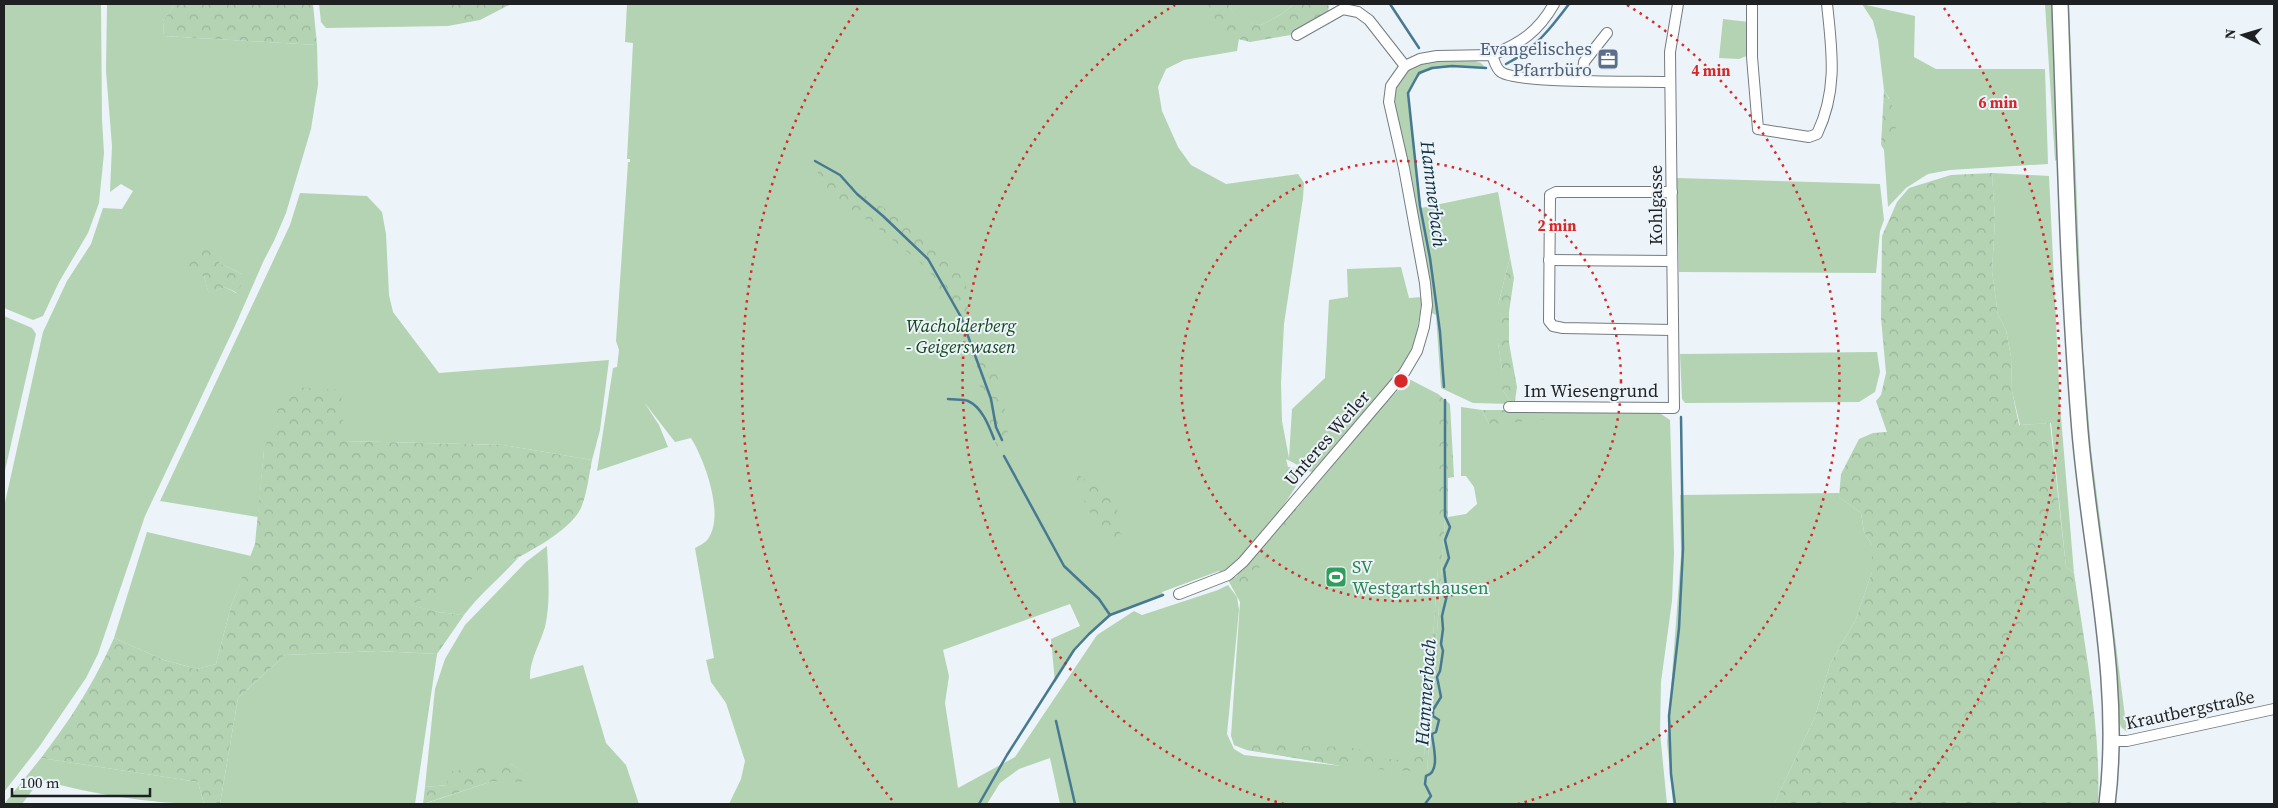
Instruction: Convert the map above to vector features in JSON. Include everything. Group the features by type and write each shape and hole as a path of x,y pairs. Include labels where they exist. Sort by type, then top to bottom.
{"main road":[{"path":"2060,4 2079,420 2106,648 2111,741 2108,804"}],"street":[{"path":"1296,35 1343,9 1358,12 1370,20 1404,66 1420,58 1492,55 1512,47 1530,36 1545,20 1554,4"},
{"name":"Kohlgasse","path":"1674,408 1670,52 1678,4"},
{"path":"1752,4 1752,57 1758,130 1809,137 1817,134 1823,122 1832,88 1833,69 1827,4"},
{"path":"1582,80 1584,62 1607,34"},
{"path":"1492,55 1499,71 1510,77 1670,82"},
{"name":"Unteres Weiler","path":"1179,594 1228,575 1244,562 1404,373 1416,351 1424,327 1427,305 1425,283 1404,168 1389,102 1391,86 1404,66"},
{"path":"1672,192 1556,192 1550,195 1549,321 1553,326 1562,328 1673,330"},
{"path":"1549,260 1672,261"},
{"name":"Im Wiesengrund","path":"1509,406 1674,408"},
{"name":"Krautbergstraße","path":"2111,741 2127,741 2274,709"}],"green space":[{"path":"4,4 101,4 104,153 99,203 88,233 59,282 43,316 33,320 4,308"},
{"path":"107,4 175,4 163,21 164,36 317,45 318,85 311,129 286,213 145,516 98,654 86,678 39,747 4,792 4,507 43,332 67,281 91,244 103,208 122,209 133,191 121,184 110,192 112,146 106,71","holes":["219,263 242,274 236,293 225,288 209,294 204,276"]},
{"path":"175,4 313,4 317,45 164,36 163,21"},
{"path":"319,4 448,4 448,26 326,28 321,22"},
{"path":"448,4 511,4 480,20 448,26"},
{"name":"Wacholderberg - Geigerswasen","path":"627,4 1227,4 1241,26 1237,51 1184,60 1166,69 1158,87 1162,111 1178,147 1191,165 1226,184 1298,174 1304,183 1284,324 1281,383 1282,421 1289,458 1292,409 1325,378 1329,300 1348,297 1347,269 1401,267 1409,298 1422,297 1416,336 1400,373 1313,473 1286,459 1288,467 1306,470 1258,539 1221,573 1219,571 1162,592 1163,595 1116,612 1078,645 1055,683 1051,639 1080,626 1070,604 943,650 949,676 945,703 958,788 1015,757 1097,635 1134,611 1142,615 1228,585 1237,597 1239,610 1227,734 1234,749 1244,755 1342,766 1247,750 1234,745 1231,736 1240,602 1228,580 1242,574 1309,494 1309,487 1315,487 1381,408 1409,379 1438,394 1438,569 1423,771 1427,772 1445,520 1448,517 1466,514 1477,504 1474,487 1466,476 1461,476 1461,407 1482,410 1489,424 1550,410 1658,412 1670,420 1674,553 1672,601 1661,682 1660,733 1667,804 1060,804 1050,758 1019,769 1000,783 987,804 729,804 741,779 745,761 726,703 711,682 706,660 714,658 695,548 708,539 713,529 714,503 702,460 691,438 675,442 644,402 659,425 668,447 597,471 613,368 617,367 619,350 616,341 628,162 630,162 630,159 627,159 633,43 625,42"},
{"path":"1208,4 1228,4 1239,21 1261,25 1282,14 1294,4 1326,4 1329,6 1328,12 1291,35 1250,42 1226,36"},
{"path":"1228,4 1294,4 1282,14 1261,25 1239,22"},
{"path":"1862,4 1915,16 1914,57 1936,69 2045,69 2048,164 1950,170 1928,174 1906,188 1888,207 1884,150 1881,145 1893,135 1889,98 1884,90 1878,40 1873,21"},
{"path":"2045,4 2051,4 2053,19 2060,157 2055,161"},
{"path":"2064,4 2069,4 2083,351 2091,449 2127,732 2121,727 2119,721 2087,464"},
{"path":"1723,19 1749,22 1749,55 1739,59 1719,58"},
{"path":"1433,60 1475,61 1485,67 1450,67 1425,72 1415,81 1408,97 1421,208 1498,192 1510,257 1498,305 1498,343 1502,370 1502,389 1512,404 1473,403 1441,388 1436,315 1430,312 1391,101 1397,83 1404,73"},
{"path":"1884,90 1890,100 1896,124 1892,136 1881,145"},
{"path":"815,159 874,202 921,230 928,243 945,257 966,280 966,299 969,317 978,343 992,363 1000,386 1010,447 997,449 975,369 966,352 955,319 929,270 871,222 822,192"},
{"path":"1992,173 2049,176 2060,405 2074,573 2066,567 2051,423 2020,425 2012,391 2011,357 2006,330 1998,315 1992,271 1995,220"},
{"path":"1992,173 1995,220 1992,271 1998,315 2006,330 2011,357 2012,391 2019,425 2050,423 2066,567 2074,573 2095,717 2098,804 1774,804 1815,717 1830,664 1856,619 1872,572 1872,545 1864,532 1861,513 1839,497 1841,474 1859,439 1873,433 1887,432 1876,401 1881,395 1886,373 1881,318 1882,236 1897,202 1909,188 1951,175"},
{"path":"1677,178 1880,184 1884,220 1880,231 1876,273 1679,272"},
{"path":"300,193 367,196 382,212 386,234 389,295 393,312 439,373 609,360 600,430 592,460 503,445 344,441 264,450 258,517 160,501 290,225"},
{"path":"196,250 217,250 219,263 242,274 243,282 237,293 222,288 209,295 204,276 186,276 178,262"},
{"path":"1510,257 1514,278 1509,312 1509,343 1517,387 1515,401 1512,404 1502,389 1502,370 1498,343 1498,305"},
{"path":"4,316 32,328 36,334 4,475"},
{"path":"1877,352 1880,372 1875,392 1859,402 1685,403 1682,399 1680,354"},
{"path":"296,387 341,390 344,441 503,445 592,460 581,508 570,523 530,551 478,577 411,605 438,612 464,615 437,654 378,651 285,655 238,698 220,804 204,804 198,782 41,758 63,729 81,700 114,638 164,660 197,669 216,664 231,606 255,544 264,450 284,391"},
{"path":"1438,394 1450,404 1454,477 1448,478 1448,517 1445,520 1427,772 1357,768 1247,750 1237,746 1244,739 1299,746 1347,747 1359,749 1371,757 1399,760 1424,756 1438,569"},
{"path":"1482,410 1550,410 1543,420 1489,424"},
{"path":"1073,471 1112,498 1126,530 1073,482 1069,477"},
{"path":"1840,493 1839,497 1861,513 1864,532 1872,545 1872,572 1856,619 1830,664 1815,717 1774,804 1673,804 1667,742 1681,555 1680,495"},
{"path":"1084,500 1107,518 1122,535 1116,540 1086,508"},
{"path":"1297,506 1291,527 1247,584 1238,584 1237,571"},
{"path":"147,532 251,556 231,606 216,664 197,669 164,660 114,638"},
{"path":"547,546 549,587 547,617 533,659 530,679 583,665 606,743 626,765 639,804 424,804 493,781 529,775 511,764 448,785 425,787 435,689 445,659 465,625 526,562"},
{"path":"518,558 464,615 438,612 410,605"},
{"path":"378,651 437,654 415,804 220,804 238,698 285,655"},
{"path":"41,758 198,782 204,804 183,804 121,797 80,790 40,780 22,804 4,804"},
{"path":"511,764 530,775 525,782 493,781 423,804 425,787 448,785 446,777 449,772 482,766"}],"waterway":[{"path":"1390,4 1419,48"},
{"name":"Hammerbach","path":"1506,64 1525,52 1549,30 1569,4"},
{"name":"Hammerbach","path":"1444,387 1440,332 1430,258 1420,206 1408,93 1419,73 1432,68 1452,66 1486,68"},
{"path":"815,161 840,175 857,194 928,259 961,317 991,399 996,427 1002,440"},
{"path":"948,399 966,400 973,404 984,417 994,439"},
{"name":"Hammerbach","path":"1425,804 1431,796 1425,784 1426,776 1431,774 1435,764 1432,734 1436,732 1439,720 1433,716 1433,710 1441,697 1437,677 1440,671 1443,651 1441,644 1442,616 1447,595 1444,569 1449,558 1445,540 1450,527 1445,516 1445,400"},
{"path":"1675,804 1671,774 1669,716 1679,628 1683,549 1681,417"},
{"path":"1004,456 1064,566 1099,599 1110,615"},
{"path":"979,804 1007,755 1074,650 1110,615 1163,595"},
{"path":"1056,721 1075,804"}],"place":[{"name":"Evangelisches Pfarrbüro","path":"1608,59"},
{"name":"SV Westgartshausen","path":"1336,577"}]}
